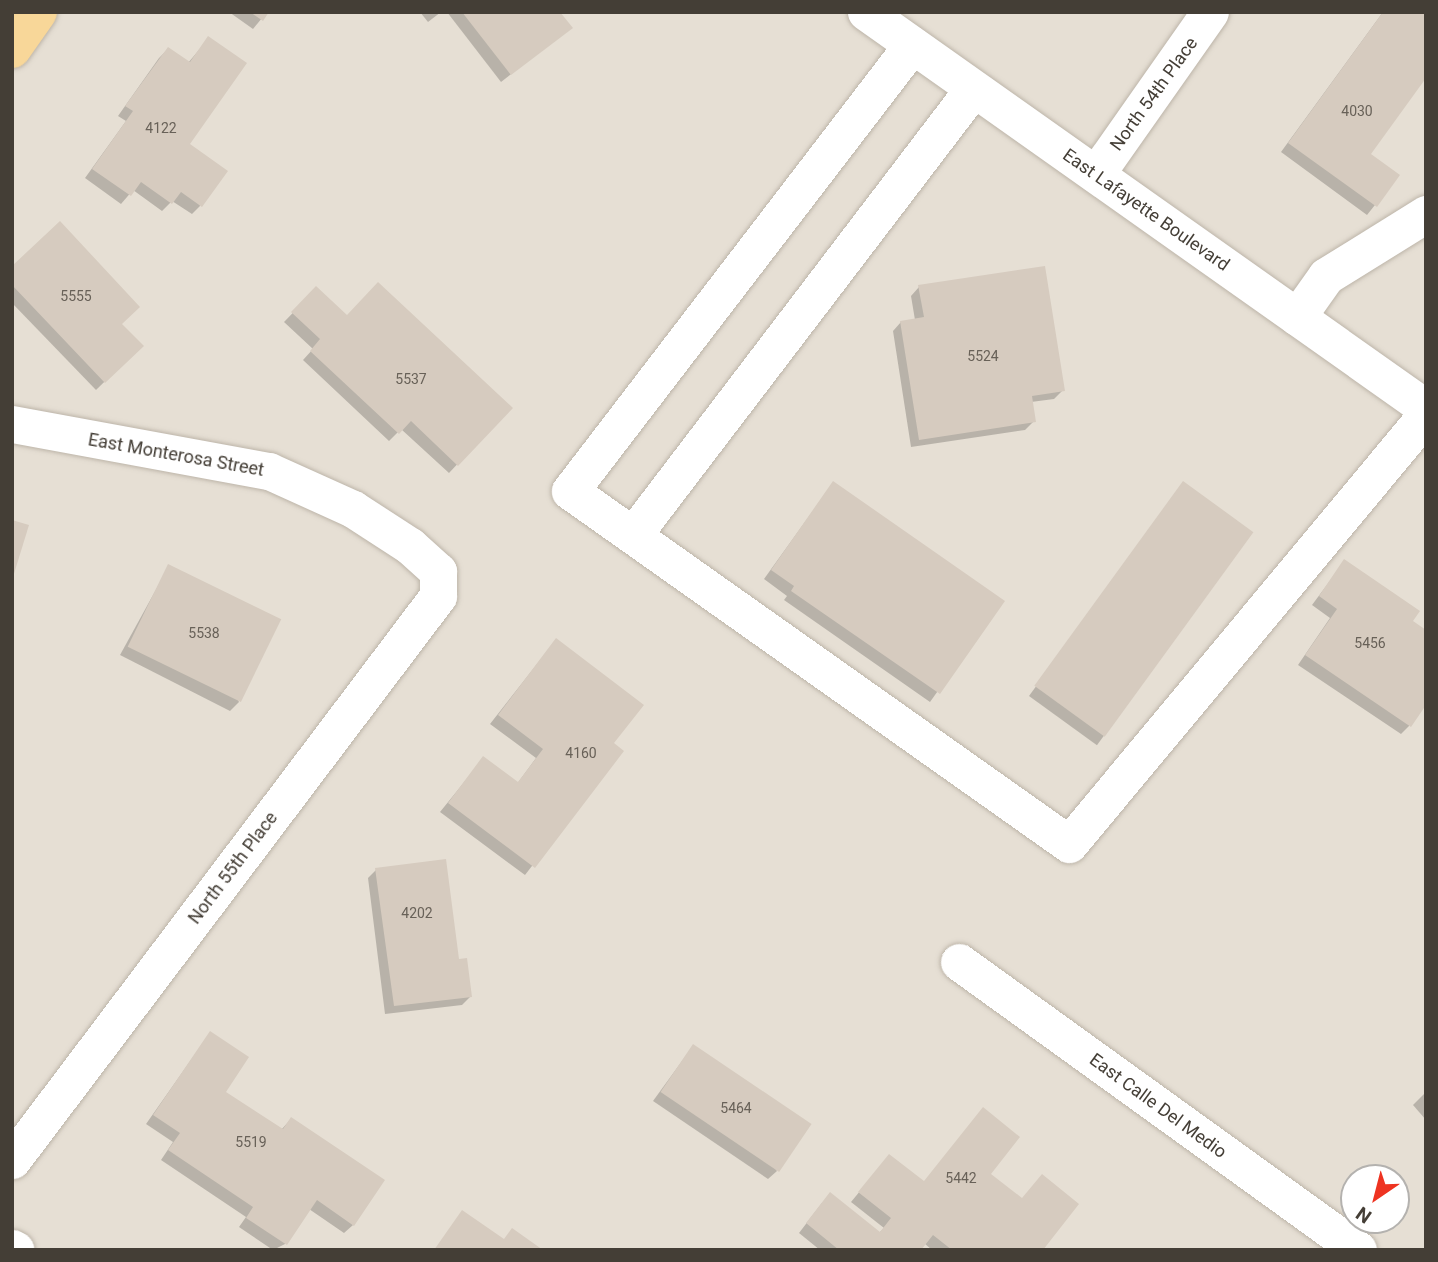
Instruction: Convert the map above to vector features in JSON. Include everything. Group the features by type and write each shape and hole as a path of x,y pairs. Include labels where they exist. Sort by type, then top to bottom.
{"main road":[{"path":"12,49 38,12"}],"street":[{"name":"East Lafayette Boulevard","path":"866,12 1426,408"},
{"name":"North 54th Place","path":"1096,174 1210,12"},
{"path":"912,45 570,491 1069,844 1426,415"},
{"path":"633,535 973,89"},
{"path":"1297,317 1326,276 1426,214"},
{"name":"East Monterosa Street","path":"12,424 269,471 353,509 410,546 438,570"},
{"name":"North 55th Place","path":"12,1160 438,596 438,570"},
{"name":"East Calle Del Medio","path":"959,962 1358,1250"}],"shaded area":[{"path":"12,12 1426,12 1426,1250 12,1250"}],"building":[{"path":"250,12 269,12 263,21"},
{"path":"462,12 560,12 573,28 511,75"},
{"path":"1383,12 1426,12 1426,78 1371,154 1400,175 1377,207 1288,143"},
{"path":"208,36 247,63 190,144 228,171 202,207 181,192 172,204 141,182 131,196 92,169 133,111 125,106 168,47 190,62"},
{"path":"60,221 140,307 122,324 144,346 105,383 12,285 12,266"},
{"path":"1045,266 1065,391 1032,396 1036,422 919,440 900,321 924,317 918,285"},
{"path":"378,282 513,408 458,466 411,421 399,434 310,351 320,339 291,312 316,286 347,315"},
{"path":"833,481 1005,601 940,694 791,591 794,586 771,570"},
{"path":"1183,481 1253,532 1105,737 1034,686"},
{"path":"12,520 29,525 13,577 12,576"},
{"path":"1344,559 1420,611 1413,621 1426,630 1426,705 1411,727 1305,655 1337,609 1319,596"},
{"path":"168,564 281,619 241,702 128,647"},
{"path":"556,638 644,705 614,743 624,751 535,868 448,803 483,756 518,782 543,749 498,715"},
{"path":"446,859 459,959 467,958 472,997 394,1006 375,868"},
{"path":"210,1031 249,1057 226,1092 283,1129 291,1117 385,1180 354,1226 317,1200 287,1245 246,1218 253,1207 168,1150 180,1133 153,1115"},
{"path":"693,1044 812,1124 779,1172 661,1092"},
{"path":"983,1107 1020,1137 991,1174 1022,1198 1042,1174 1079,1204 1043,1250 952,1250 933,1235 921,1250 839,1250 806,1223 830,1192 880,1232 891,1218 858,1192 889,1154 924,1181"},
{"path":"462,1210 504,1239 512,1228 543,1250 434,1250"}]}
